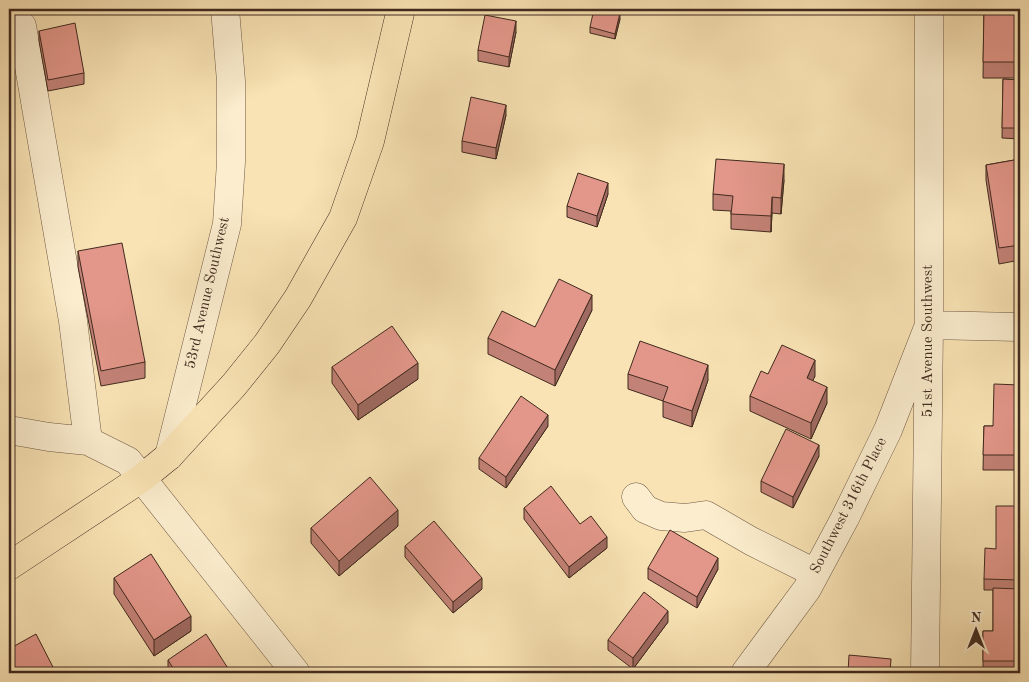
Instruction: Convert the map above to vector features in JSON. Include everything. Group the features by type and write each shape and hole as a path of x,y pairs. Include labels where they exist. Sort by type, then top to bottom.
{"main road":[{"path":"9,566 142,478 169,456 234,385 267,344 298,298 343,218 370,141 400,9"}],"street":[{"name":"53rd Avenue Southwest","path":"169,456 227,224 231,162 231,81 226,9"},
{"name":"51st Avenue Southwest","path":"925,673 929,325 929,9"},
{"path":"22,26 73,322 88,441"},
{"path":"929,325 1020,327"},
{"name":"Southwest 316th Place","path":"745,673 807,589 846,518 888,430 929,325"},
{"path":"9,430 88,441 128,461 296,673"},
{"path":"636,497 645,509 661,516 685,518 706,515 751,541 816,573"}],"building":[{"path":"594,9 620,13 615,34 590,27"},
{"path":"984,9 1020,9 1020,62 983,62"},
{"path":"485,15 516,21 509,57 478,50"},
{"path":"75,23 84,73 48,80 39,31"},
{"path":"9,64 12,90 9,90"},
{"path":"1003,79 1020,80 1020,128 1002,128"},
{"path":"471,97 506,105 496,148 462,141"},
{"path":"716,159 784,164 781,198 772,197 771,216 731,214 733,196 713,194"},
{"path":"1020,159 1020,245 999,248 986,165"},
{"path":"578,173 608,183 597,216 567,206"},
{"path":"122,243 145,362 101,371 78,251"},
{"path":"559,279 592,295 555,370 488,338 502,311 535,327"},
{"path":"392,326 418,363 358,405 332,367"},
{"path":"640,341 708,365 692,411 663,401 668,387 628,374"},
{"path":"782,345 815,360 807,378 827,387 811,423 750,396 761,371 768,374"},
{"path":"994,384 1020,385 1020,455 983,455 984,426 993,426"},
{"path":"521,396 548,415 506,477 479,458"},
{"path":"786,429 819,445 793,497 761,481"},
{"path":"370,477 398,510 339,561 311,528"},
{"path":"551,486 580,524 591,516 607,537 569,567 524,508"},
{"path":"996,506 1020,506 1020,580 984,579 985,548 996,549"},
{"path":"434,521 482,578 453,602 405,546"},
{"path":"670,530 718,558 697,597 648,568"},
{"path":"151,554 191,616 154,640 114,578"},
{"path":"993,588 1020,589 1020,661 983,661 983,631 993,631"},
{"path":"644,592 668,611 633,658 608,640"},
{"path":"36,634 56,673 9,673 9,649"},
{"path":"206,634 231,673 176,673 168,660"},
{"path":"849,655 891,659 890,673 848,673"},
{"path":"423,669 426,673 415,673"}]}
